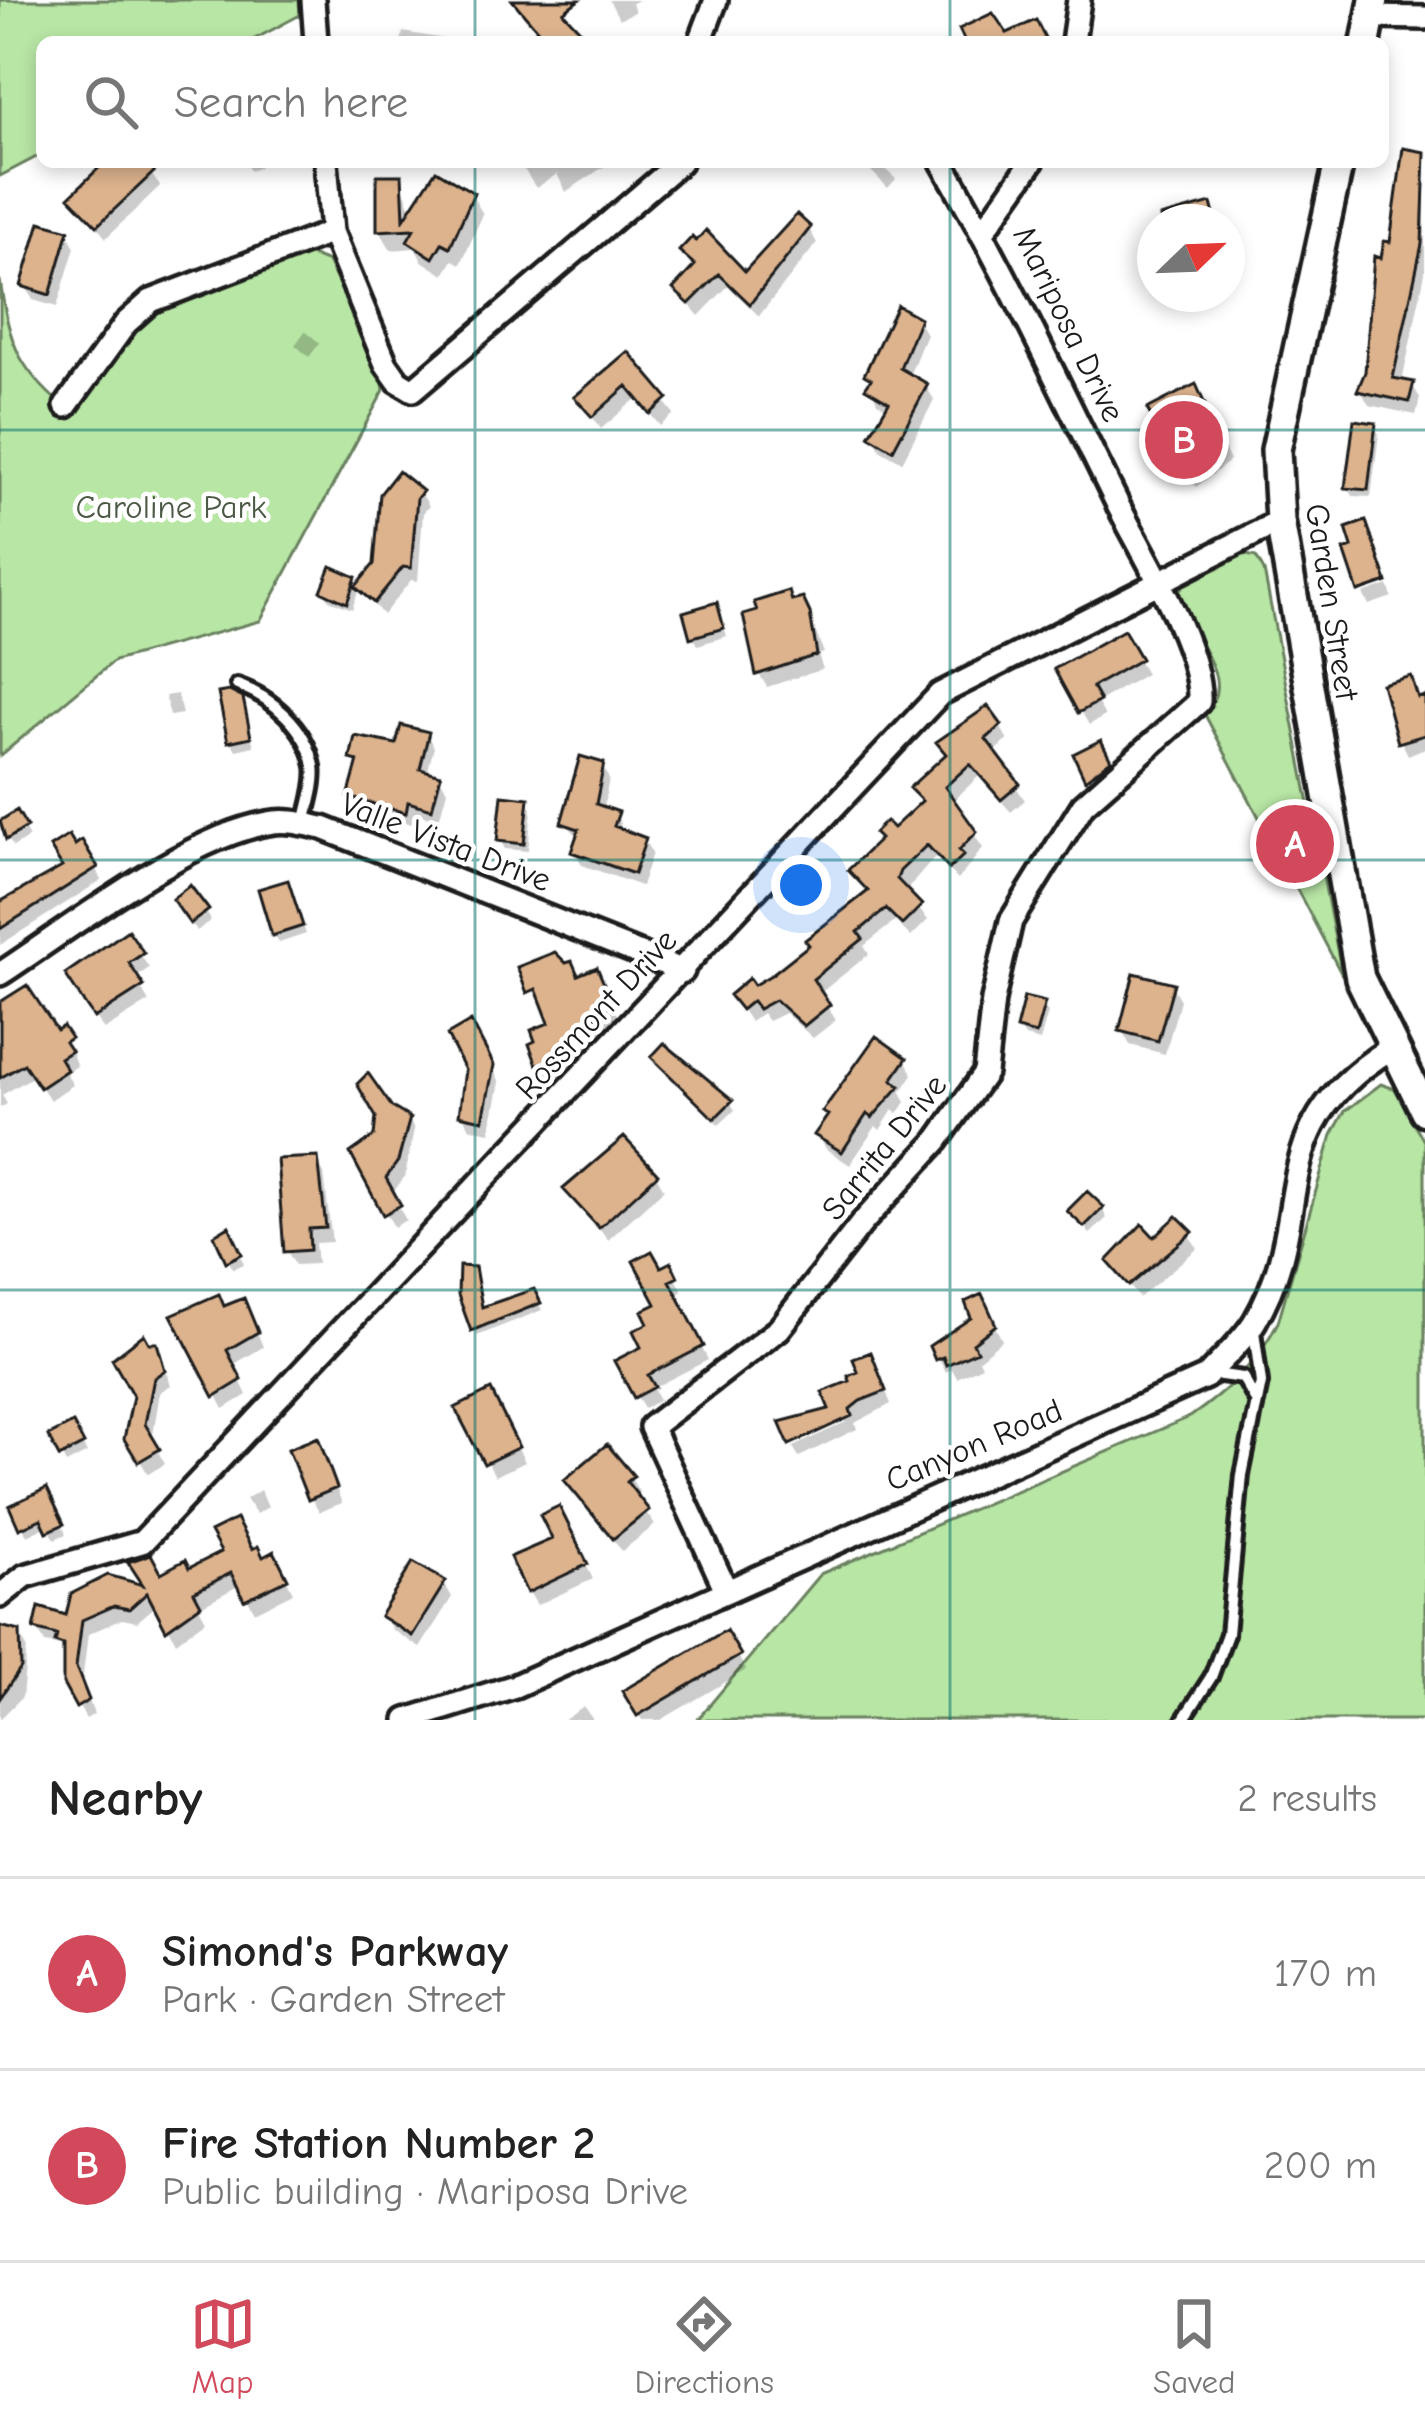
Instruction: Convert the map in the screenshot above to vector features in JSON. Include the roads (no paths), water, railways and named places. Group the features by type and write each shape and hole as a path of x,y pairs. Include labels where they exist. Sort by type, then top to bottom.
{"street":[{"path":"313,0 316,36"},
{"path":"702,36 716,0"},
{"path":"1074,36 1078,0"},
{"path":"1370,20 1425,18"},
{"path":"327,168 332,232 386,364 398,381 413,390 673,168"},
{"name":"Mariposa Drive","path":"946,168 983,232 1158,586"},
{"path":"983,232 1028,168"},
{"name":"Garden Street","path":"1338,168 1276,450 1280,521 1360,978 1390,1049"},
{"path":"66,406 126,323 151,301 332,232"},
{"name":"Rossmont Drive","path":"0,1596 25,1576 142,1542 940,694 1280,521"},
{"name":"Sarrita Drive","path":"725,1588 651,1427 659,1415 779,1328 862,1222 937,1141 985,1073 993,1000 1011,921 1083,805 1199,702 1197,674 1158,586"},
{"name":"Valle Vista Drive","path":"0,974 203,846 268,823 305,824 683,971"},
{"path":"1390,1049 1425,1112"},
{"name":"Canyon Road","path":"407,1720 515,1686 725,1588 1154,1405 1206,1377 1253,1324 1275,1271 1300,1161 1318,1113 1344,1081 1390,1049"}],"lane":[{"path":"237,685 263,694 298,730 314,768 305,824"},
{"path":"1183,1720 1211,1677 1227,1634 1241,1475 1261,1372 1253,1324"},
{"path":"1206,1377 1225,1371 1243,1378 1256,1401"}],"place":[{"name":"Fire Station Number 2","path":"1184,440"},
{"name":"Simond's Parkway","path":"1295,844"}],"park label":[{"name":"Caroline Park","path":"171,507"}]}
